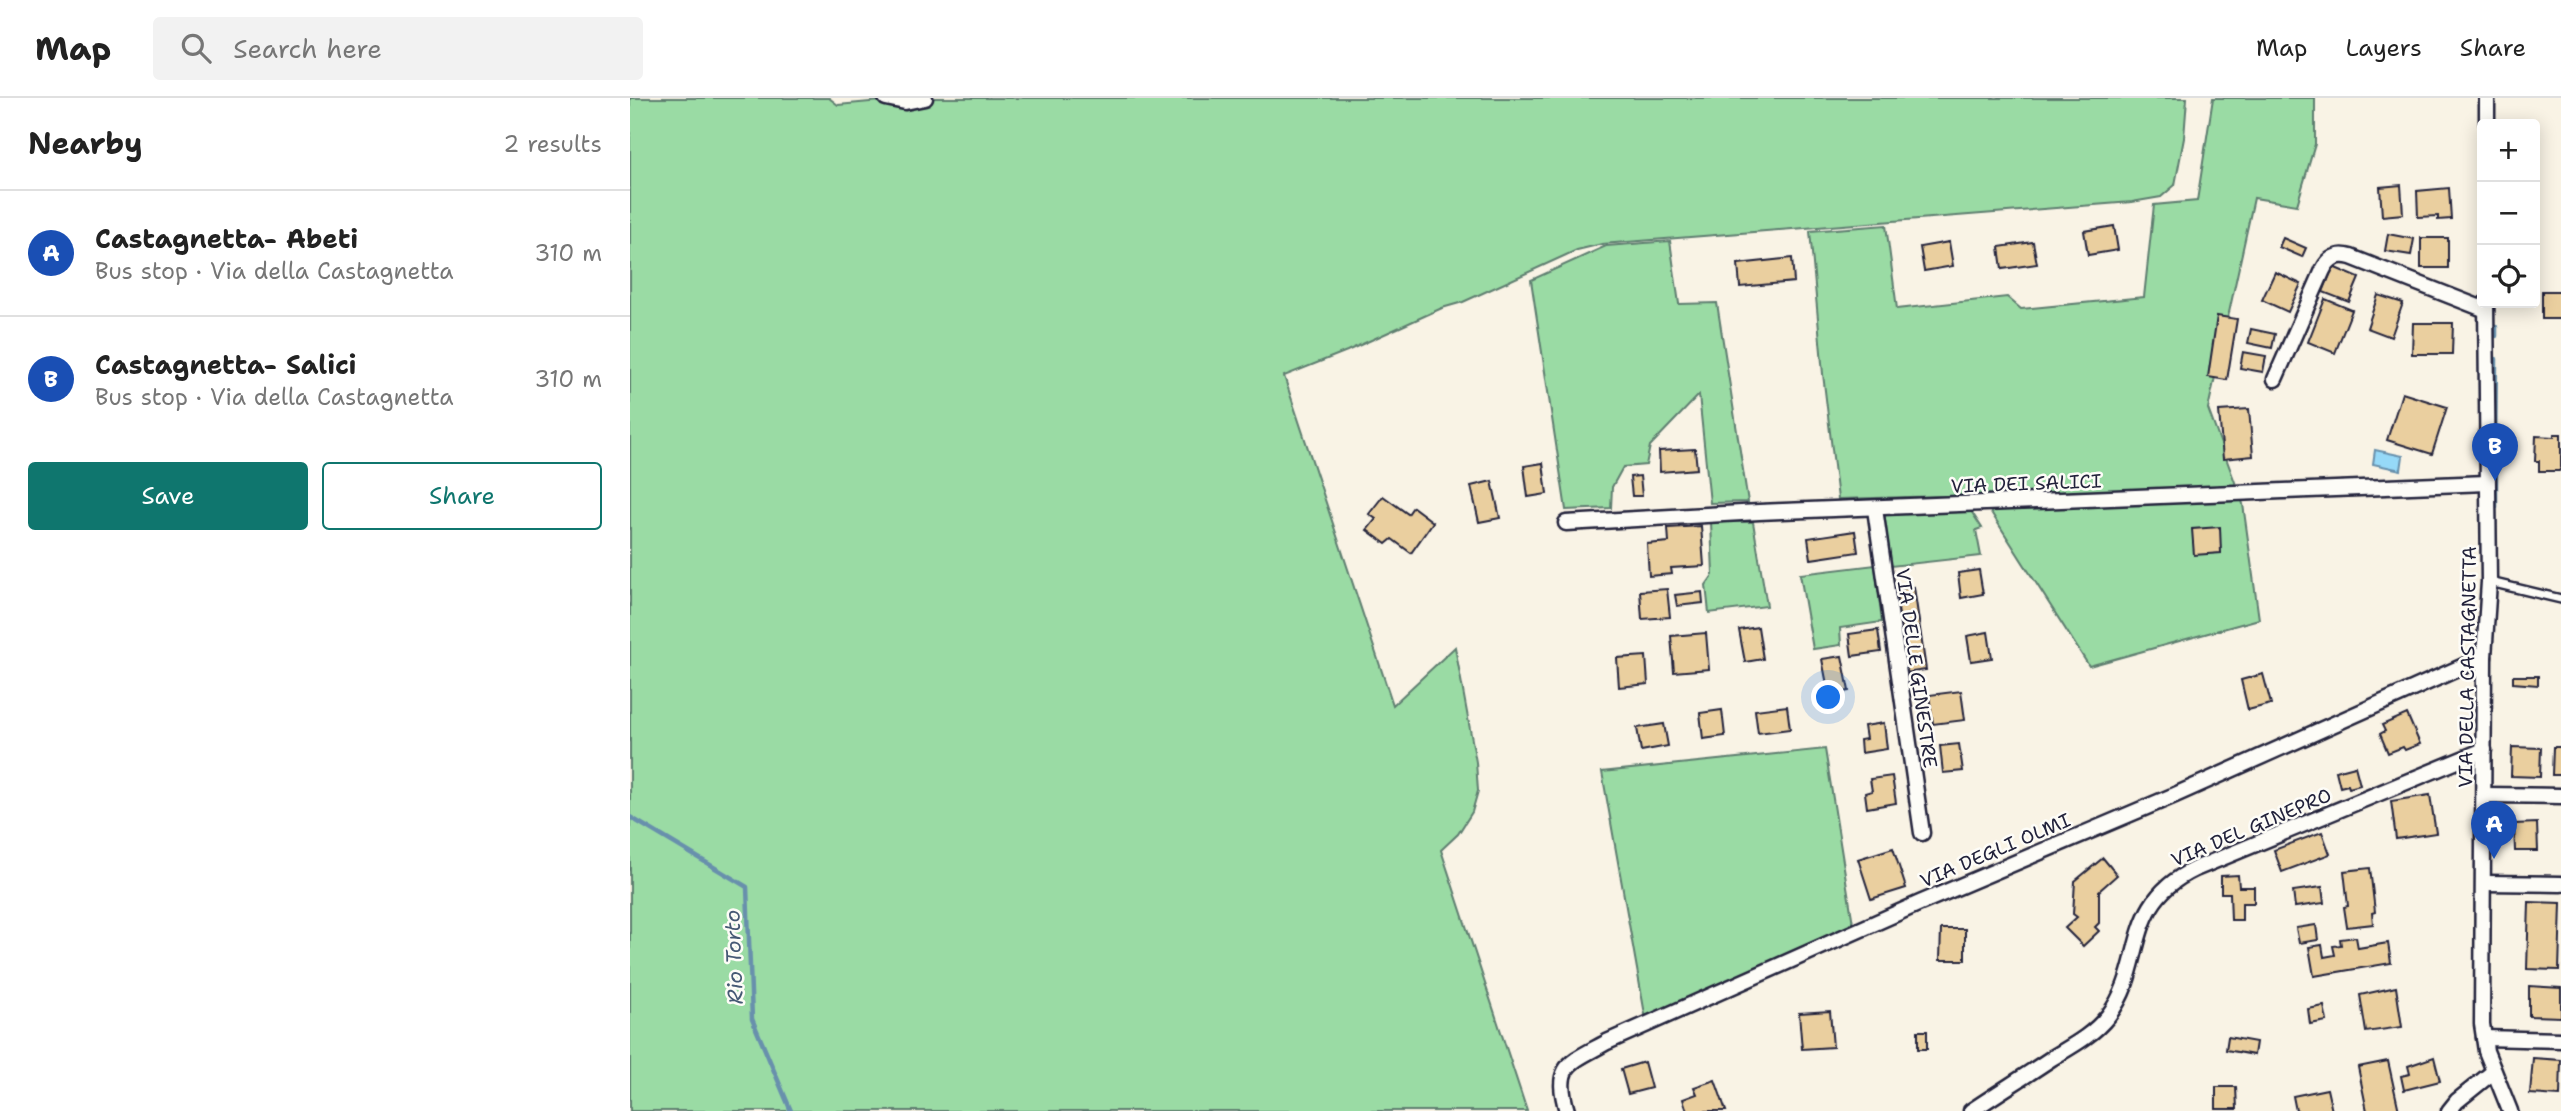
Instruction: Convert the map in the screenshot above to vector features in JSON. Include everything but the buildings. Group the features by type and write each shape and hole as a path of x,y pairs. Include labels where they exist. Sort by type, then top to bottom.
{"street":[{"path":"886,98 905,102 925,98"},
{"path":"2487,98 2487,119"},
{"path":"2275,379 2322,270 2329,260 2337,256 2351,257 2477,304"},
{"name":"VIA DELLA CASTAGNETTA","path":"2486,308 2489,582 2484,657 2484,1038 2493,1072 2510,1111"},
{"name":"VIA DEI SALICI","path":"1566,523 1759,512 2487,483"},
{"name":"VIA DELLE GINESTRE","path":"1875,509 1922,833"},
{"name":"VIA DEGLI OLMI","path":"1567,1111 1560,1088 1563,1072 1577,1059 1607,1042 1920,903 2175,795 2484,657"},
{"name":"VIA DEL GINEPRO","path":"1971,1111 2084,1038 2103,1022 2119,996 2150,906 2162,890 2175,880 2484,750"},
{"path":"2484,795 2561,796"},
{"path":"2485,883 2561,884"},
{"path":"2484,1038 2561,1040"},
{"path":"2449,1111 2457,1101 2493,1072"}],"lane":[{"path":"2489,582 2561,598"}],"green space":[{"path":"630,98 829,98 838,105 913,98 2187,98 2184,138 2175,185 2161,197 2132,202 1602,244 1577,250 1463,302 1442,308 1284,376 1393,705 1455,647 1476,762 1478,791 1472,812 1458,834 1441,850 1527,1111 630,1111"},
{"path":"2213,98 2315,98 2315,144 2297,205 2254,198 2208,409 2243,504 2259,619 2089,666 1980,495 1838,499 1810,231 1886,225 1897,309 2007,297 2021,309 2144,297 2154,205 2197,201"},
{"path":"1670,241 1679,304 1717,303 1748,502 1710,503 1699,395 1650,446 1646,465 1623,467 1612,487 1611,508 1566,510 1531,280 1606,246"},
{"path":"1971,511 1982,528 1976,530 1981,556 1891,566 1884,514"},
{"path":"1711,521 1753,522 1767,606 1709,613 1706,585 1713,575"},
{"path":"1875,565 1882,622 1840,628 1841,645 1813,649 1800,574"},
{"path":"1825,749 1854,930 1646,1020 1602,772"}],"water":[{"path":"2375,450 2403,456 2401,470 2373,464"}],"waterway":[{"path":"2496,327 2496,336"},
{"path":"2495,451 2496,359"},
{"path":"2496,464 2496,507"},
{"name":"Rio Torto","path":"630,817 747,887 752,1019 791,1111"}],"place":[{"name":"Castagnetta- Salici","path":"2495,481"},
{"name":"Castagnetta- Abeti","path":"2494,859"}]}
